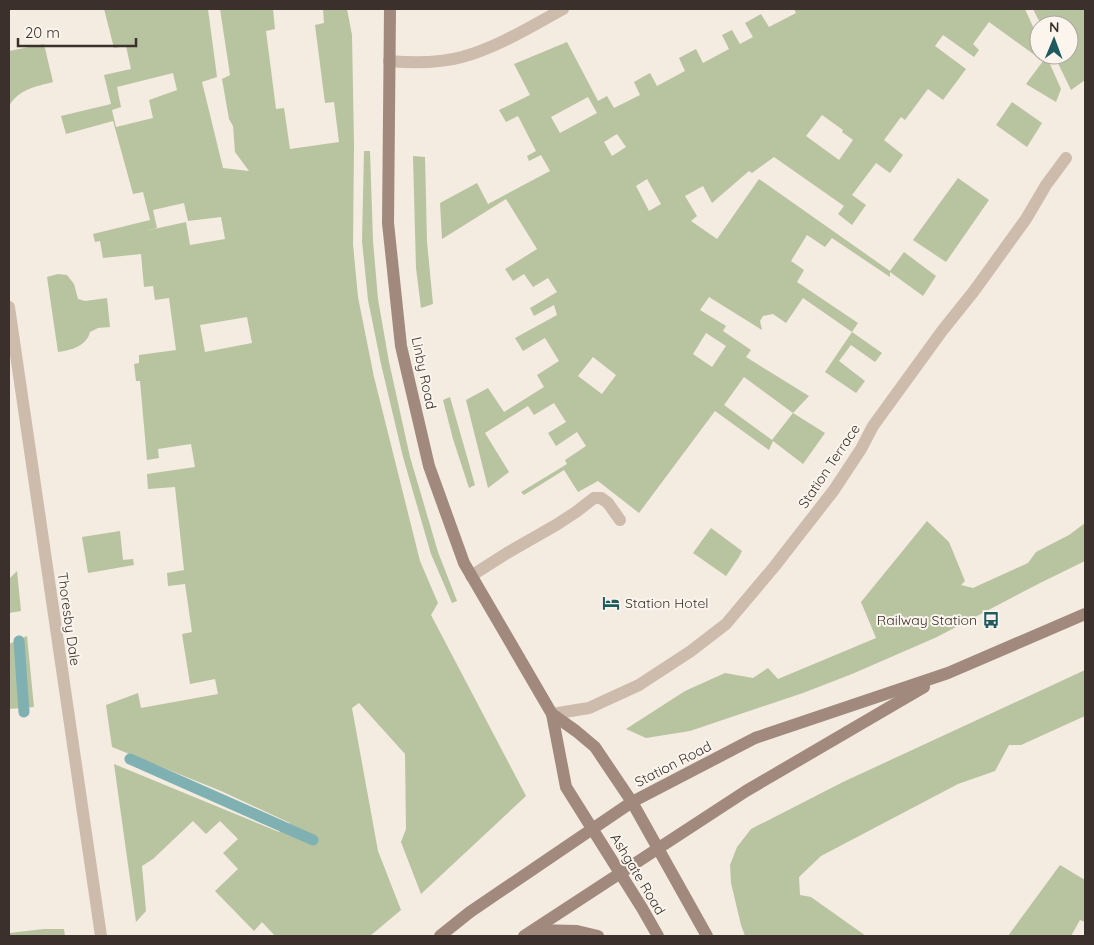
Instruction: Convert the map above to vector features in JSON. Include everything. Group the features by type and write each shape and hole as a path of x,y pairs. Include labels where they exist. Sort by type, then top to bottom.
{"street":[{"name":"Linby Road","path":"390,9 388,223 401,346 428,466 464,563 552,714 566,787 592,828"},
{"path":"389,61 410,63 435,62 461,57 504,41 563,9"},
{"name":"Station Terrace","path":"552,714 590,708 639,685 691,651 726,624 774,567 834,490 861,449 873,426 936,338 1003,251 1066,158"},
{"name":"Thoresby Dale","path":"9,307 101,936"},
{"path":"471,576 562,521 594,498 601,498 608,503 620,520"},
{"name":"Station Road","path":"440,936 470,912 632,802 755,738 948,673 1085,614"},
{"name":"Station Road","path":"529,933 746,790 948,673"},
{"name":"Linby Road","path":"552,714 576,730 595,747 632,802 658,848"},
{"name":"Ashgate Road","path":"592,828 658,936"},
{"name":"Ashgate Road","path":"658,848 707,936"},
{"path":"529,933 577,931 598,936"}],"green space":[{"path":"104,9 208,9 217,77 202,82 223,168 249,171 235,152 233,126 229,119 222,79 230,75 220,9 273,9 275,29 266,31 276,109 284,108 290,149 339,142 334,102 325,103 315,25 324,23 323,9 347,9 352,35 353,244 358,297 374,377 420,561 438,603 431,615 526,796 421,894 401,842 406,829 405,754 359,703 352,708 378,851 401,910 370,936 275,936 262,922 254,931 215,891 238,869 223,853 238,839 220,821 206,834 193,821 153,859 142,866 146,911 136,922 114,764 279,832 290,823 221,791 112,747 106,705 138,693 141,708 218,694 215,679 190,684 182,634 192,632 185,584 168,586 167,573 184,570 175,487 148,489 147,474 195,467 191,444 158,449 159,458 147,460 140,381 136,381 134,364 139,363 139,355 176,350 169,298 155,300 153,286 144,287 141,254 103,258 100,241 95,242 93,234 150,220 143,192 133,194 113,121 66,134 61,116 111,104 104,75 131,69 126,46 114,48","holes":["173,73 177,90 149,100 153,118 116,127 112,110 121,107 117,87","184,203 188,221 221,217 225,239 190,245 186,222 145,231 157,228 153,210","247,317 252,343 205,352 200,325"]},
{"path":"794,9 1025,9 1029,18 1029,51 989,22 973,44 979,50 974,57 943,35 935,46 966,69 943,100 928,89 905,120 901,117 884,140 903,155 890,173 876,163 852,195 866,205 852,225 838,214 844,206 774,157 752,173 749,171 712,203 703,186 685,196 697,216 691,221 717,239 759,179 890,271 904,252 936,276 923,296 890,272 890,277 832,238 825,247 807,235 791,261 804,270 797,282 858,323 852,332 803,298 786,323 773,314 763,316 760,321 762,330 709,297 700,310 726,326 723,331 751,350 746,357 809,396 793,413 825,433 803,464 773,441 769,450 715,411 639,513 598,481 578,492 564,470 524,495 521,492 567,464 565,460 586,446 577,432 556,446 548,433 566,422 554,403 534,415 528,406 485,433 509,472 488,488 466,400 488,388 504,412 544,387 537,375 559,361 545,338 523,351 515,338 557,315 554,305 534,316 530,308 557,292 548,278 533,287 524,274 513,281 505,269 537,249 506,199 442,239 440,203 477,183 488,204 550,171 541,155 529,161 527,156 536,151 518,116 506,122 499,110 530,95 514,64 567,42 598,101 607,96 614,108 640,95 634,82 650,73 657,86 685,71 679,58 696,49 703,63 729,49 722,35 732,30 740,44 753,37 745,23 761,14 769,27 796,13","holes":["588,97 597,113 560,133 551,117","822,115 843,130 842,132 853,140 839,160 806,136","617,134 626,147 612,156 604,142","647,179 661,204 649,211 636,186","706,333 726,346 712,367 693,354","593,357 616,375 602,394 578,376","744,377 793,413 772,440 724,405"]},
{"path":"1033,9 1085,9 1085,80 1071,90 1059,65 1079,65 1079,15 1036,15"},
{"path":"44,44 53,82 23,92 9,106 9,51"},
{"path":"1040,65 1050,65 1061,89 1056,102 1026,84"},
{"path":"1012,102 1042,123 1027,147 996,125"},
{"path":"364,151 370,151 373,241 378,299 389,362 410,457 438,552 457,601 452,603 431,554 403,457 368,300 362,241"},
{"path":"413,156 425,157 427,242 433,304 421,308 416,268"},
{"path":"958,178 989,200 946,262 913,240"},
{"path":"58,274 67,275 74,284 78,299 85,301 107,298 110,327 98,328 90,332 87,339 77,347 58,352 47,277"},
{"path":"852,332 882,353 875,362 851,345 839,361 865,381 856,393 825,372"},
{"path":"450,397 475,485 469,488 443,400"},
{"path":"927,521 949,542 965,581 961,585 973,588 1028,563 1036,552 1069,535 1085,523 1085,561 937,637 803,693 690,731 646,738 626,729 685,691 725,673 753,678 768,668 778,679 876,638 861,602"},
{"path":"711,528 742,551 726,576 693,553"},
{"path":"120,531 123,560 133,559 134,565 88,573 82,537"},
{"path":"17,571 21,611 9,613 9,579"},
{"path":"27,636 34,707 9,709 9,644"},
{"path":"1085,670 1085,716 1021,745 1009,745 995,771 958,784 821,856 799,877 800,895 811,897 866,936 745,936 731,883 730,865 737,847 751,829 843,782"},
{"path":"1060,865 1085,880 1085,922 1080,920 1071,936 1008,936"},
{"path":"64,929 65,936 9,936 9,933"}],"waterway":[{"path":"19,641 24,712"},
{"path":"130,759 313,840"}],"place":[{"name":"Station Hotel","path":"611,603"},
{"name":"Railway Station","path":"991,620"}]}
